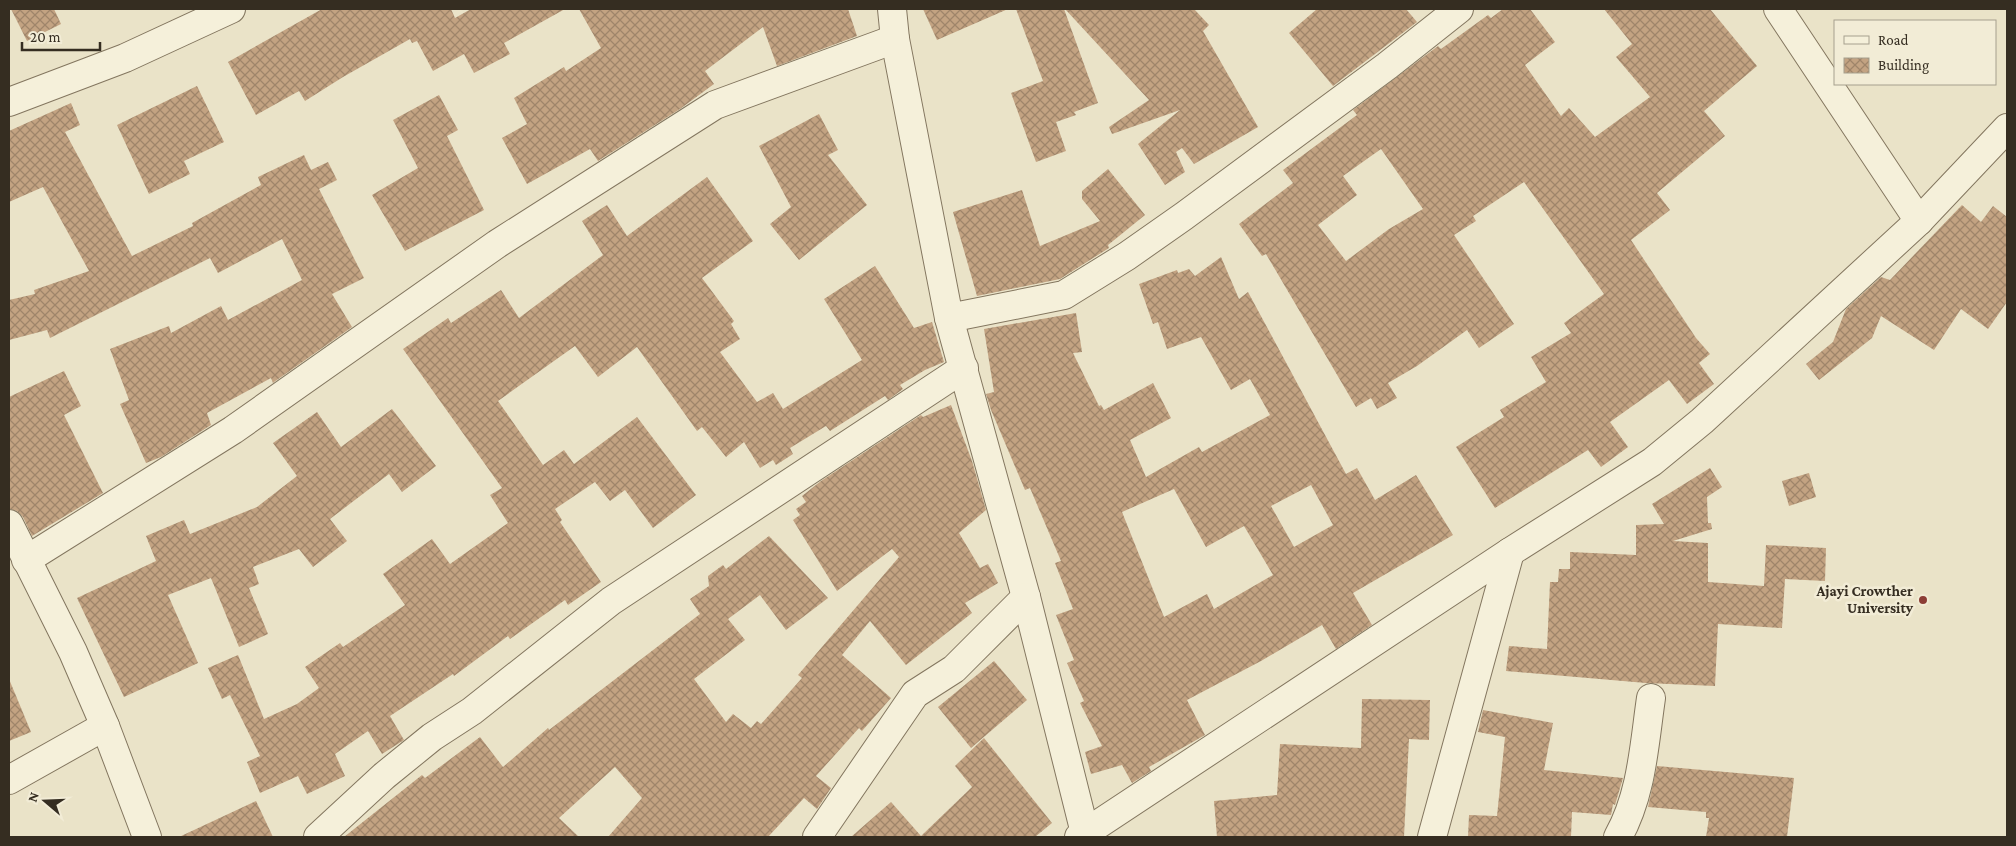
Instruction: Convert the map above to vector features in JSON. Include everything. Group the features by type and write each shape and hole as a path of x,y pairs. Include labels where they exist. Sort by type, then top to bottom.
{"street":[{"path":"9,102 125,58 232,9"},
{"path":"892,9 895,39 949,318 1026,597 1084,835 1510,552 1652,462 1702,421 1918,221 2007,128"},
{"path":"949,318 1064,295 1127,256 1184,216 1386,66 1459,9"},
{"path":"1778,9 1918,221"},
{"path":"26,560 233,430 498,244 716,105 895,39"},
{"path":"318,837 384,776 425,743 472,711 611,601 964,368"},
{"path":"9,524 73,652 105,726 147,837"},
{"path":"1432,837 1510,552"},
{"path":"817,837 915,694 954,669 1026,597"},
{"path":"1618,837 1629,819 1636,797 1651,698"},
{"path":"9,780 105,726"}],"building":[{"path":"11,9 54,9 61,24 27,41"},
{"path":"322,9 451,9 455,18 471,9 565,9 504,43 510,54 474,73 464,54 433,71 417,41 412,43 410,39 305,101 299,91 256,115 228,62"},
{"path":"579,9 848,9 857,36 777,66 763,27 705,71 714,84 680,109 598,161 590,149 527,184 502,138 527,124 514,98 564,67 566,71 601,48"},
{"path":"923,9 1008,9 937,40"},
{"path":"1016,9 1064,9 1098,103 1074,112 1076,115 1056,122 1066,151 1036,162 1011,93 1043,81"},
{"path":"1065,9 1194,9 1209,25 1203,31 1258,127 1194,164 1182,148 1176,152 1185,172 1165,185 1138,144 1180,110 1112,134 1109,127 1149,100"},
{"path":"1317,9 1406,9 1417,22 1333,86 1289,33"},
{"path":"1503,9 1530,9 1555,42 1525,65 1561,116 1569,108 1595,137 1650,97 1616,57 1632,44 1604,9 1710,9 1757,66 1704,111 1725,136 1657,193 1670,210 1631,240 1696,338 1710,354 1699,363 1714,384 1687,404 1669,380 1610,422 1628,447 1601,467 1588,450 1495,508 1456,447 1504,417 1500,410 1546,382 1531,357 1571,333 1564,323 1604,294 1524,182 1473,216 1476,221 1454,235 1514,324 1479,348 1467,330 1417,366 1388,383 1397,398 1377,409 1371,398 1356,407 1266,254 1262,256 1239,224 1293,183 1283,170 1357,115 1353,110 1438,46 1441,49 1488,15 1491,18","holes":["1381,149 1423,209 1389,229 1346,261 1318,225 1357,195 1343,176"]},
{"path":"197,86 224,142 184,161 190,174 149,194 117,125"},
{"path":"439,95 458,130 447,136 484,210 405,251 372,195 418,168 393,120"},
{"path":"71,103 80,125 65,132 132,256 193,226 192,223 261,185 258,177 304,155 311,170 328,162 337,180 319,189 364,278 332,294 352,327 273,383 271,378 207,413 211,425 161,457 146,463 120,404 129,400 110,349 169,326 171,333 221,306 228,320 302,280 282,239 218,273 210,258 50,338 47,330 9,340 9,300 35,294 34,290 89,271 43,187 9,202 9,131"},
{"path":"819,114 838,150 828,155 867,205 799,260 770,224 791,207 759,146"},
{"path":"1108,169 1145,215 1108,245 1109,248 1060,279 977,296 953,212 1022,190 1040,246 1100,221 1082,199 1082,191"},
{"path":"707,177 753,241 702,278 734,321 731,324 740,339 720,352 757,402 773,393 783,409 862,360 824,299 875,266 914,328 932,322 944,362 925,370 900,385 903,389 888,400 885,396 830,431 826,426 790,448 793,454 776,465 773,460 760,468 744,442 726,457 702,427 697,431 637,347 598,377 575,346 498,401 543,465 564,450 574,464 637,417 696,495 653,528 625,490 610,501 595,482 555,509 562,520 560,522 601,582 568,605 565,600 510,639 508,636 454,676 453,674 390,716 404,740 382,754 368,731 335,754 345,776 307,794 298,776 260,793 247,762 260,756 230,695 222,699 208,668 238,655 264,719 297,704 319,688 305,667 340,643 343,647 405,605 383,574 432,539 450,564 508,523 490,495 502,488 403,349 448,318 451,323 501,290 519,318 603,255 582,221 607,205 627,236"},
{"path":"1962,205 1981,222 1993,206 2007,217 2007,302 1988,329 1961,309 1934,350 1881,316 1872,338 1819,380 1806,364 1833,342 1846,309 1881,277 1890,280"},
{"path":"1221,257 1239,299 1248,292 1346,474 1357,468 1375,500 1416,475 1453,535 1353,593 1372,625 1336,649 1322,625 1261,661 1187,700 1205,735 1149,767 1151,771 1132,783 1122,765 1091,774 1085,752 1102,746 1080,703 1084,701 1067,663 1074,660 1056,615 1073,609 1055,563 1061,561 1030,488 1025,490 991,410 986,394 994,392 984,329 1076,313 1082,352 1073,353 1099,406 1101,405 1104,410 1153,383 1171,418 1130,440 1146,477 1199,447 1202,452 1270,415 1250,379 1231,390 1201,337 1167,349 1158,322 1153,324 1139,284 1177,270 1178,273 1189,269 1195,276","holes":["1311,485 1333,525 1294,547 1271,506","1174,489 1206,547 1244,526 1273,575 1214,609 1207,594 1164,617 1122,512"]},
{"path":"64,371 81,406 64,415 103,493 32,536 23,517 17,511 9,509 9,397"},
{"path":"951,405 972,461 986,510 959,533 980,568 988,564 998,583 965,603 972,613 906,665 870,621 842,655 891,698 862,731 859,728 816,776 831,788 817,809 804,798 768,837 608,837 642,798 615,767 559,818 579,837 344,837 422,775 425,778 480,737 503,767 548,728 549,730 700,614 690,599 709,586 708,576 723,565 726,569 769,536 828,598 786,630 760,595 728,619 745,640 694,679 726,722 733,714 751,728 757,721 761,724 802,678 798,675 899,557 892,549 837,591 793,520 800,515 796,509 806,502 802,496 821,481 921,415 923,417"},
{"path":"392,409 436,466 402,492 389,474 330,519 347,541 313,567 299,549 253,567 259,584 249,588 268,634 239,647 211,578 168,595 198,663 124,697 77,598 156,561 146,536 184,520 190,534 257,507 297,476 273,443 317,412 341,447"},
{"path":"1710,468 1722,487 1707,497 1708,523 1711,523 1712,529 1673,541 1708,543 1708,582 1764,586 1766,545 1826,548 1825,581 1785,579 1782,628 1718,624 1715,686 1646,683 1506,671 1509,646 1547,649 1550,582 1558,582 1559,569 1570,569 1570,552 1636,555 1636,525 1664,524 1652,504"},
{"path":"1809,473 1816,497 1789,506 1782,481"},
{"path":"994,661 1027,700 971,748 938,707"},
{"path":"9,679 31,732 9,741"},
{"path":"1362,699 1430,700 1429,740 1409,739 1404,837 1217,837 1214,801 1277,795 1280,744 1361,748"},
{"path":"1483,710 1553,723 1544,770 1623,778 1611,815 1572,812 1571,837 1468,837 1469,815 1497,816 1505,737 1478,732"},
{"path":"984,738 1052,823 1035,837 851,837 891,802 921,836 972,787 955,766"},
{"path":"1657,766 1794,778 1787,837 1706,837 1709,818 1706,818 1706,812 1648,807"},
{"path":"256,801 273,837 179,837"}],"place":[{"name":"Ajayi Crowther University","path":"1923,600"}]}
